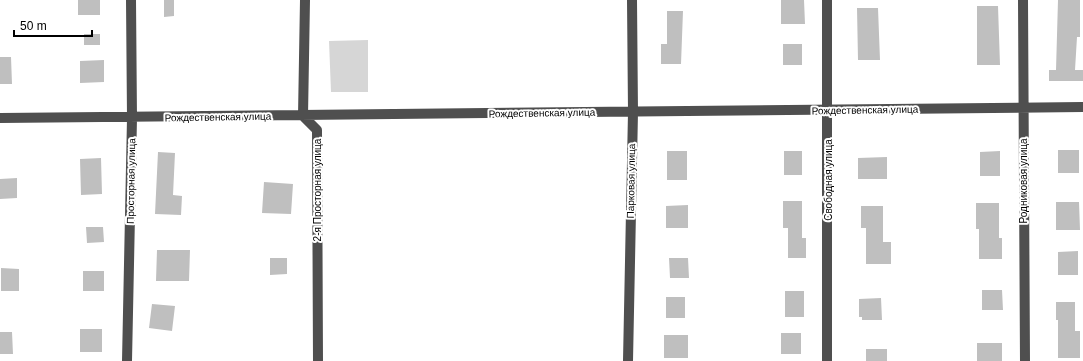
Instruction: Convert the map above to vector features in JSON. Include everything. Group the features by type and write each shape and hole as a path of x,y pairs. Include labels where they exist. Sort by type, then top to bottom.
{"street":[{"name":"Просторная улица","path":"127,361 132,118 131,0"},
{"path":"303,116 305,0"},
{"name":"Парковая улица","path":"628,361 633,112 632,0"},
{"name":"Свободная улица","path":"827,0 827,361"},
{"name":"Родниковая улица","path":"1023,0 1025,361"},
{"name":"Рождественская улица","path":"0,118 132,118 1083,107"},
{"name":"2-я Просторная улица","path":"303,116 317,130 318,361"}],"shaded area":[{"path":"368,40 368,92 331,92 329,41"}],"building":[{"path":"78,0 100,0 100,15 78,15"},
{"path":"164,0 174,0 174,16 164,17"},
{"path":"781,0 804,0 805,24 781,24"},
{"path":"1058,0 1080,0 1080,37 1077,37 1075,70 1083,70 1083,81 1049,81 1049,70 1056,70"},
{"path":"977,6 998,6 1000,65 977,65"},
{"path":"857,8 878,8 880,60 858,60"},
{"path":"667,11 683,11 681,64 661,64 661,44 667,44"},
{"path":"84,34 100,34 100,45 84,45"},
{"path":"783,44 802,44 802,65 783,65"},
{"path":"0,57 11,57 12,84 0,84"},
{"path":"104,60 104,82 80,83 80,61"},
{"path":"1058,150 1079,150 1079,173 1058,173"},
{"path":"667,151 687,151 687,180 667,180"},
{"path":"784,151 802,151 802,175 784,175"},
{"path":"1000,151 1000,176 980,176 980,152"},
{"path":"158,152 175,153 173,195 182,196 181,215 155,214"},
{"path":"887,157 887,179 858,179 858,158"},
{"path":"101,158 102,194 81,195 80,159"},
{"path":"17,178 17,198 0,199 0,179"},
{"path":"264,182 293,184 291,214 262,213"},
{"path":"783,201 802,201 802,238 806,238 806,258 788,258 788,228 783,228"},
{"path":"1056,202 1079,202 1080,230 1056,230"},
{"path":"976,203 999,203 999,238 1002,238 1002,259 979,259 979,229 976,229"},
{"path":"688,205 688,228 666,228 666,206"},
{"path":"861,206 883,206 883,242 891,242 891,264 866,264 866,228 861,228"},
{"path":"86,227 103,227 104,242 87,243"},
{"path":"157,250 190,250 189,281 156,281"},
{"path":"1078,251 1078,275 1058,275 1058,252"},
{"path":"270,258 287,258 287,274 270,275"},
{"path":"669,258 688,258 689,278 670,278"},
{"path":"1,268 19,269 19,291 1,291"},
{"path":"83,271 104,271 104,291 83,291"},
{"path":"982,290 1002,290 1003,310 982,310"},
{"path":"785,291 804,291 804,317 785,317"},
{"path":"666,297 685,297 685,318 666,318"},
{"path":"881,298 882,320 862,320 862,317 859,317 859,299"},
{"path":"1056,302 1075,302 1075,331 1080,331 1080,358 1058,358 1058,320 1056,320"},
{"path":"152,304 175,306 172,331 149,328"},
{"path":"80,329 102,329 102,352 80,352"},
{"path":"0,332 12,332 13,354 0,354"},
{"path":"781,333 801,333 801,354 781,354"},
{"path":"664,335 688,335 688,358 664,358"},
{"path":"977,343 1002,343 1002,361 977,361"},
{"path":"866,349 887,349 887,361 866,361"}]}
